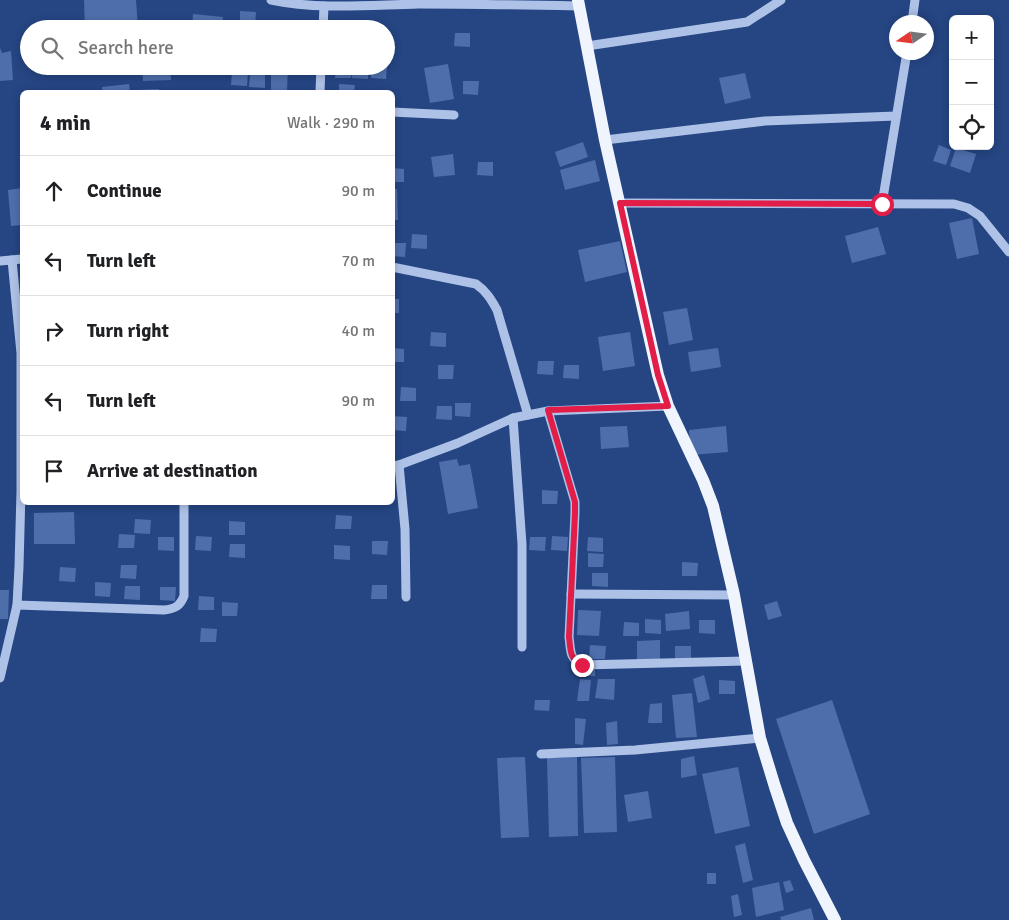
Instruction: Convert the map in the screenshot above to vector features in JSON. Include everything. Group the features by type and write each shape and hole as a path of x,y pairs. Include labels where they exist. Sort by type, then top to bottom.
{"main road":[{"path":"578,3 656,367 668,406 714,506 734,595 760,738 787,823 835,920"}],"street":[{"path":"271,0 289,4 324,6 420,2 578,3"},
{"path":"587,46 747,22 781,0"},
{"path":"913,15 915,0"},
{"path":"323,20 324,6"},
{"path":"882,204 906,60"},
{"path":"320,90 321,75"},
{"path":"395,112 454,115"},
{"path":"606,140 765,121 896,116"},
{"path":"620,203 954,204 968,208 980,216 1009,252"},
{"path":"0,262 20,259"},
{"path":"12,260 20,343"},
{"path":"395,268 476,284 484,289 497,310 528,414"},
{"path":"406,597 405,529 396,466 458,443 513,418 528,414 548,410 668,406"},
{"path":"548,410 575,502 569,637 572,657 582,665 745,662"},
{"path":"513,418 522,544 522,647"},
{"path":"0,678 17,605 21,505"},
{"path":"17,605 173,609 180,604 184,596 184,505"},
{"path":"571,594 734,595"},
{"path":"541,754 635,750 760,738"}],"building":[{"path":"84,0 136,0 137,20 85,20"},
{"path":"240,11 256,12 255,20 240,20"},
{"path":"193,14 223,17 223,20 193,20"},
{"path":"455,33 470,33 470,47 454,46"},
{"path":"0,48 2,53 11,51 13,80 0,81"},
{"path":"448,64 454,99 430,103 424,68"},
{"path":"745,73 751,98 725,104 719,78"},
{"path":"143,75 171,75 171,80 143,81"},
{"path":"232,75 248,75 247,86 231,85"},
{"path":"250,75 265,75 265,88 249,87"},
{"path":"271,75 288,75 287,90 271,90"},
{"path":"335,75 351,75 351,78 335,78"},
{"path":"352,75 368,75 368,79 352,78"},
{"path":"371,75 386,75 386,79 371,78"},
{"path":"463,81 479,81 478,95 463,94"},
{"path":"129,84 130,90 102,90 102,87"},
{"path":"339,84 355,85 354,90 339,90"},
{"path":"583,142 588,157 560,167 555,152"},
{"path":"939,145 951,150 946,165 933,161"},
{"path":"955,150 976,154 970,173 950,166"},
{"path":"453,154 455,175 434,177 431,157"},
{"path":"595,160 600,181 565,190 560,170"},
{"path":"478,162 493,162 493,176 477,175"},
{"path":"395,168 404,169 404,182 395,182"},
{"path":"20,188 20,225 11,226 8,190"},
{"path":"395,189 397,189 398,220 395,220"},
{"path":"972,218 979,254 957,259 949,223"},
{"path":"878,227 886,254 852,263 845,236"},
{"path":"412,234 427,235 427,249 411,248"},
{"path":"620,241 627,272 585,282 578,250"},
{"path":"395,243 406,243 405,257 395,256"},
{"path":"395,299 399,299 399,313 395,313"},
{"path":"687,308 693,340 669,345 663,312"},
{"path":"431,332 446,333 446,347 430,346"},
{"path":"630,332 635,366 603,371 598,337"},
{"path":"395,348 404,349 404,362 395,362"},
{"path":"718,348 721,367 691,372 688,352"},
{"path":"538,361 554,361 553,375 537,374"},
{"path":"438,365 454,365 453,379 438,379"},
{"path":"564,365 579,365 579,379 563,378"},
{"path":"401,387 416,388 416,401 400,401"},
{"path":"455,403 471,403 470,417 455,416"},
{"path":"437,406 452,406 452,420 436,419"},
{"path":"395,416 407,417 406,431 395,430"},
{"path":"627,426 629,447 601,449 600,427"},
{"path":"726,426 728,452 691,455 689,430"},
{"path":"457,459 459,466 470,464 478,508 448,514 439,462"},
{"path":"542,490 558,491 557,504 542,504"},
{"path":"74,512 75,544 34,544 34,513"},
{"path":"336,515 352,516 351,529 335,529"},
{"path":"135,519 151,520 150,534 134,533"},
{"path":"229,521 245,522 245,535 229,535"},
{"path":"119,534 135,535 134,548 118,548"},
{"path":"196,536 212,537 211,551 195,550"},
{"path":"552,536 568,537 567,551 551,550"},
{"path":"158,537 174,537 174,551 158,550"},
{"path":"530,537 546,537 545,551 529,550"},
{"path":"588,537 603,538 603,552 587,551"},
{"path":"372,541 388,541 387,555 372,554"},
{"path":"230,544 245,544 245,558 229,557"},
{"path":"334,545 350,546 350,560 334,559"},
{"path":"588,553 604,554 603,567 588,567"},
{"path":"682,562 698,563 697,576 682,576"},
{"path":"121,565 137,565 136,579 120,578"},
{"path":"60,567 76,568 75,582 59,581"},
{"path":"592,573 608,573 608,587 592,586"},
{"path":"95,582 111,583 110,597 95,596"},
{"path":"372,585 387,585 387,599 371,599"},
{"path":"125,586 140,586 140,600 124,599"},
{"path":"160,587 176,587 175,601 160,600"},
{"path":"0,590 9,590 8,619 0,619"},
{"path":"199,596 214,597 214,610 198,610"},
{"path":"777,601 782,616 768,620 764,605"},
{"path":"222,602 238,603 237,616 222,616"},
{"path":"578,610 601,611 599,636 577,635"},
{"path":"689,611 690,629 666,631 665,614"},
{"path":"645,619 661,620 661,634 645,633"},
{"path":"699,620 715,620 715,634 699,633"},
{"path":"624,622 639,623 639,636 623,636"},
{"path":"201,628 217,629 216,642 200,642"},
{"path":"660,640 660,659 637,660 637,641"},
{"path":"590,645 606,646 605,659 589,659"},
{"path":"675,646 691,646 691,660 675,660"},
{"path":"595,669 595,676 584,676 584,670"},
{"path":"704,675 710,699 698,703 693,679"},
{"path":"580,679 591,680 589,701 577,701"},
{"path":"598,679 615,679 614,700 595,698"},
{"path":"719,680 735,681 735,694 719,694"},
{"path":"692,693 697,737 676,738 672,695"},
{"path":"535,700 550,700 549,711 534,710"},
{"path":"832,700 870,814 814,834 776,719"},
{"path":"662,703 662,723 648,723 650,704"},
{"path":"575,718 586,719 583,745 575,744"},
{"path":"617,721 618,744 607,745 606,723"},
{"path":"694,756 697,775 681,778 681,759"},
{"path":"525,757 529,837 501,838 497,758"},
{"path":"577,757 578,836 549,837 547,758"},
{"path":"615,757 617,832 584,833 581,758"},
{"path":"738,767 750,826 715,834 702,774"},
{"path":"648,791 652,818 628,822 624,795"},
{"path":"745,843 753,880 743,883 735,846"},
{"path":"707,873 716,873 716,884 707,884"},
{"path":"790,880 794,890 786,893 783,882"},
{"path":"779,882 784,910 756,917 752,888"},
{"path":"738,894 742,915 734,917 731,896"},
{"path":"811,908 814,920 781,920 780,917"}],"route":[{"path":"582,665 572,657 569,637 575,502 548,410 668,406 658,375 620,203 882,204"}]}
